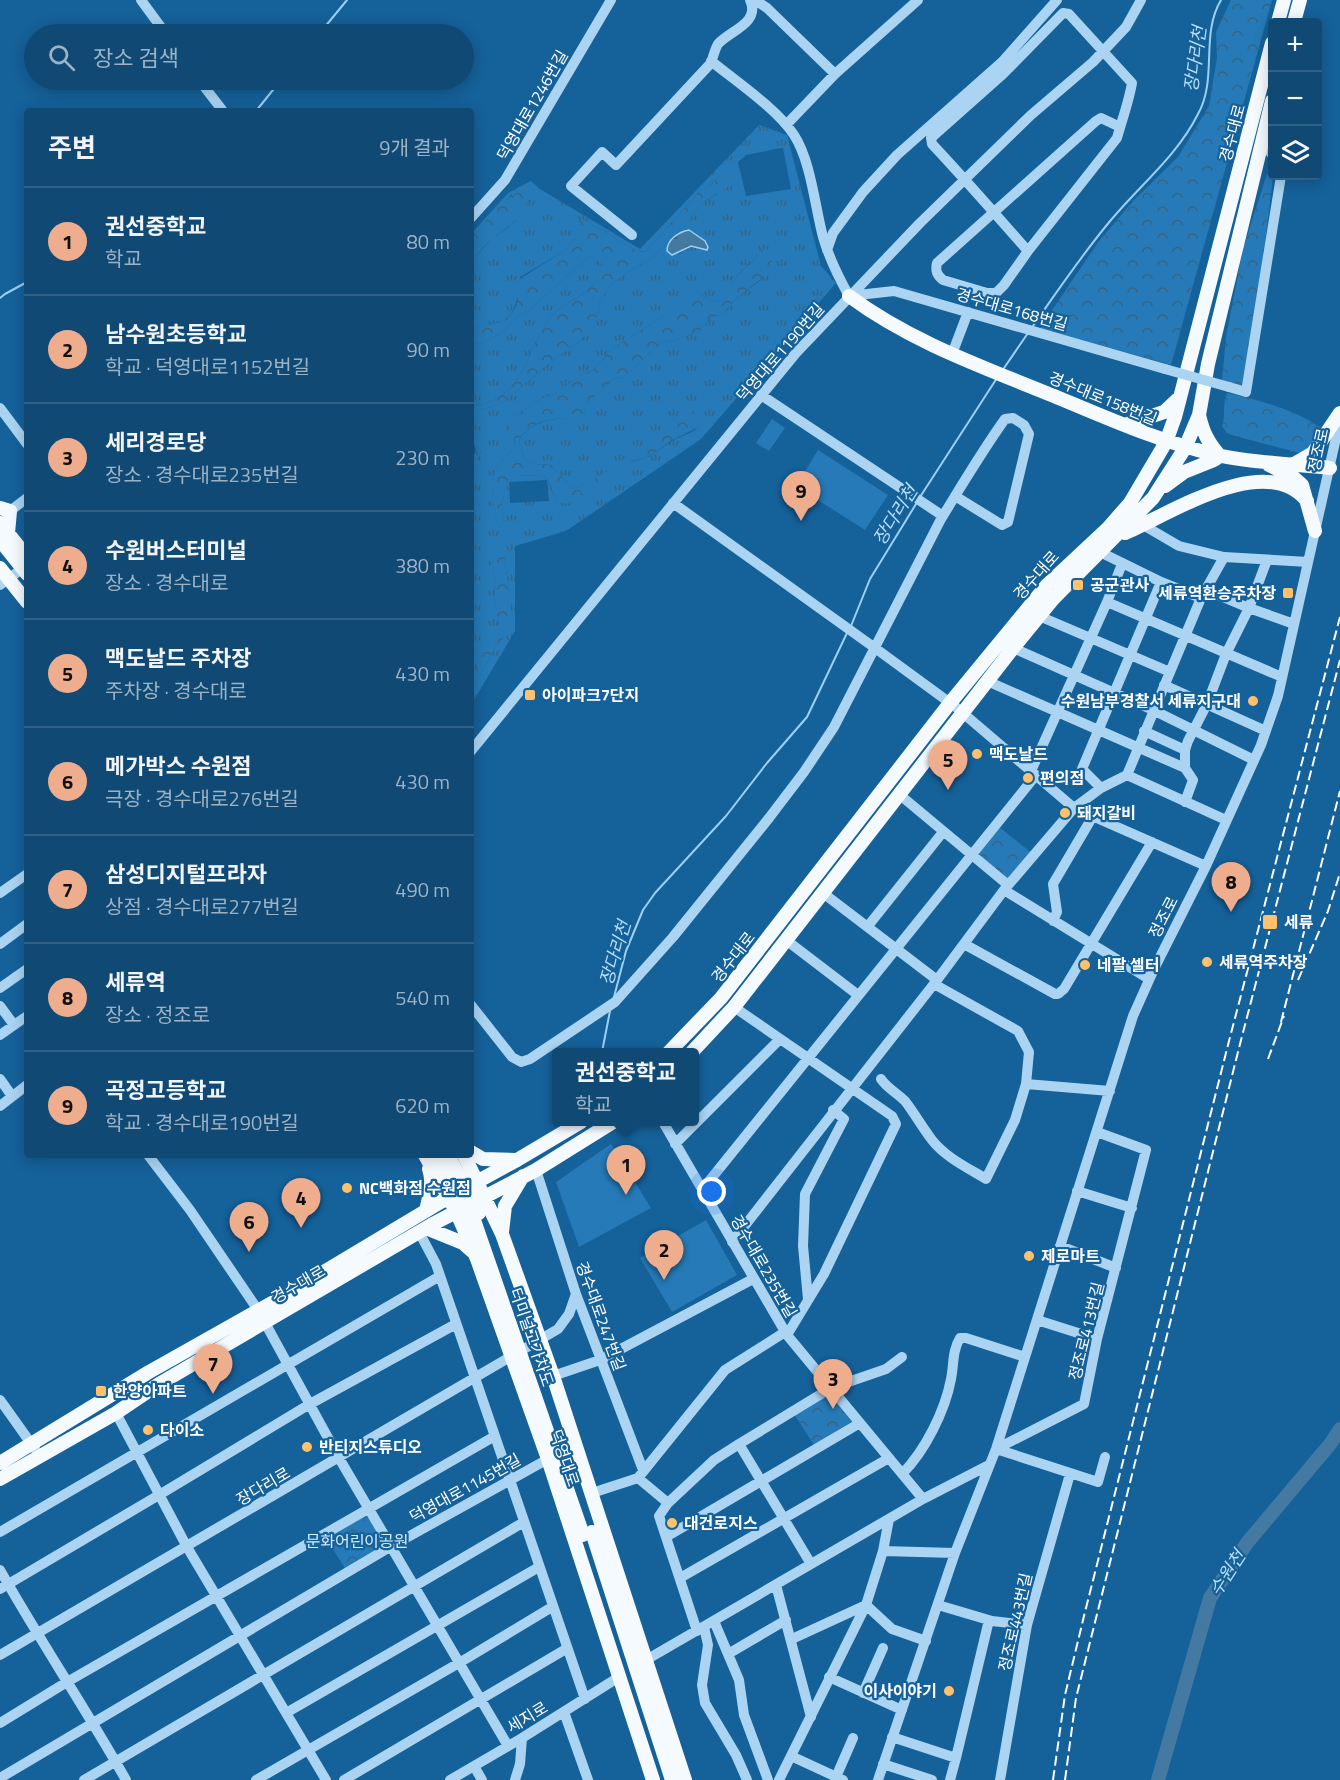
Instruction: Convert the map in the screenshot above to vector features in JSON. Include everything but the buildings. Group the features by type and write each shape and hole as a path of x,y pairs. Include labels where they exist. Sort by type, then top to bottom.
{"main road":[{"path":"1279,18 1284,0"},
{"path":"1295,18 1300,0"},
{"name":"경수대로","path":"674,1048 722,998 957,708 1047,585 1108,528 1130,503 1166,442 1181,395 1268,58"},
{"name":"경수대로","path":"697,1048 734,1007 900,795 957,708 987,681 1053,599 1133,520 1157,492 1185,448 1199,415 1208,364 1268,115"},
{"path":"849,296 875,315 915,338 952,354"},
{"name":"경수대로158번길","path":"952,354 1185,448 1220,456 1330,468"},
{"path":"1125,425 1164,412 1181,395"},
{"path":"1294,464 1313,453 1340,413"},
{"path":"1157,492 1184,472 1220,456 1210,446 1203,433 1199,415"},
{"path":"1259,460 1293,477 1302,485 1315,531"},
{"path":"1117,536 1212,491 1247,483 1276,483 1289,486 1307,501"},
{"path":"5,510 2,532 24,563"},
{"path":"3,577 24,599"},
{"name":"경수대로","path":"0,1479 116,1413 426,1211 574,1126"},
{"name":"경수대로","path":"0,1463 149,1372 262,1316 536,1170 607,1126"},
{"path":"474,1154 483,1159 517,1160"},
{"path":"426,1158 432,1177 426,1211"},
{"name":"덕영대로","path":"427,1158 449,1197 475,1253 548,1459 653,1780"},
{"name":"터미널고가차도","path":"438,1158 476,1223 587,1534"},
{"name":"터미널고가차도","path":"450,1158 483,1220 587,1534"},
{"name":"덕영대로","path":"466,1158 502,1234 553,1376 686,1780"},
{"path":"502,1234 505,1206 523,1176"},
{"path":"423,1230 463,1243 475,1253"},
{"path":"587,1534 672,1780"},
{"path":"607,1641 608,1597"},
{"path":"608,1597 637,1631"},
{"path":"608,1597 665,1780"}],"street":[{"path":"141,0 159,24"},
{"name":"덕영대로1246번길","path":"474,215 505,180 611,0"},
{"path":"632,235 571,186 602,152 616,165 711,62 719,44 744,26 749,19 752,0"},
{"path":"752,0 767,8 835,74"},
{"path":"787,124 835,74 918,0"},
{"path":"827,250 833,233 863,192 883,170 923,131 1002,62 1056,0"},
{"name":"덕영대로1190번길","path":"474,747 796,352 965,179 1031,115 1103,52 1126,27 1141,0"},
{"path":"1028,251 993,212 965,179 932,144 931,138 1003,74 1063,12 1069,14 1132,82 1120,127 1117,138 996,293 987,293 943,280 935,269 937,263 993,212 1096,121 1101,118 1120,127"},
{"path":"711,62 787,124 804,153 827,250 849,296"},
{"path":"207,90 221,108"},
{"path":"1261,142 1268,150"},
{"name":"경수대로168번길","path":"849,296 894,291 1246,392 1280,180"},
{"path":"952,354 968,312"},
{"path":"761,395 939,512"},
{"path":"0,408 24,440"},
{"path":"474,1009 512,1057 521,1062 530,1059 615,1002 642,974 769,818 834,727 875,648 939,512 955,496 1005,419 1013,418 1024,425 1029,434 1008,522 1002,525 955,496"},
{"name":"정조로","path":"878,1780 955,1553 996,1449 1133,1016 1149,979 1206,866 1266,731 1282,677 1340,420"},
{"path":"5,510 24,500"},
{"path":"673,503 957,708 1074,808 1206,866"},
{"path":"1143,525 1179,546 1224,557 1308,562"},
{"path":"1100,552 1161,582 1204,593 1294,624"},
{"path":"732,1242 833,1110 936,982 1006,888 1074,808 1101,788 1126,775 1131,769 1137,746 1185,636 1204,593 1224,557"},
{"path":"1185,768 1185,750 1207,704 1226,654 1249,608 1267,560"},
{"path":"702,1190 1034,773 1122,564"},
{"path":"3,577 24,567"},
{"path":"1101,788 1082,769 1161,582"},
{"path":"1107,602 1282,677"},
{"path":"1039,616 1170,672"},
{"path":"1013,648 1153,710 1254,760"},
{"path":"987,681 1185,768 1193,780 1185,802"},
{"path":"1164,685 1266,731"},
{"path":"1144,731 1185,750"},
{"path":"1126,775 1226,820"},
{"path":"900,795 1006,888 1053,921 1149,979"},
{"path":"1053,921 1057,912 1053,884 1093,816"},
{"path":"868,926 943,832"},
{"path":"964,944 1054,994 1058,994 1064,989 1152,843"},
{"path":"0,893 24,876"},
{"path":"824,892 936,982 1017,1031 1029,1052 1026,1084 1015,1120 986,1179 958,1163 933,1142 919,1118 880,1078"},
{"path":"0,944 24,926"},
{"path":"786,940 858,995"},
{"path":"0,988 24,971"},
{"path":"0,1006 14,1025"},
{"path":"592,1493 641,1474 725,1370 786,1334 832,1256 896,1124 892,1116 734,1007"},
{"path":"0,1035 24,1018"},
{"path":"699,1120 780,1040"},
{"path":"0,1079 12,1096"},
{"path":"1026,1084 1110,1091"},
{"path":"0,1106 24,1087"},
{"path":"808,1300 803,1246 805,1194 844,1119 833,1110"},
{"name":"경수대로235번길","path":"665,1126 786,1334 922,1499"},
{"path":"675,1144 693,1126"},
{"name":"정조로413번길","path":"996,1449 1084,1404 1097,1339 1146,1150 1097,1132"},
{"path":"150,1158 190,1210 262,1316 368,1509 508,1746"},
{"name":"경수대로247번길","path":"536,1170 576,1294 641,1474"},
{"path":"1077,1191 1132,1208"},
{"path":"423,1230 476,1379 566,1650 585,1699"},
{"path":"1060,1246 1116,1268"},
{"path":"0,1532 440,1276"},
{"path":"553,1376 600,1360 753,1279"},
{"path":"539,1340 558,1329 569,1314 576,1294"},
{"path":"1037,1320 1097,1339"},
{"path":"4,1586 159,1496 310,1404 456,1324"},
{"path":"902,1474 914,1462 938,1417 951,1380 955,1346 960,1338 1025,1357"},
{"name":"장다리로","path":"0,1655 476,1379 539,1340"},
{"path":"747,1780 736,1755 705,1703 702,1685 708,1646 680,1578 659,1516 668,1503 714,1460 831,1388 886,1369 902,1356"},
{"path":"0,1400 41,1456"},
{"path":"116,1413 188,1547 326,1780"},
{"path":"666,1537 860,1423"},
{"path":"0,1723 67,1682 495,1436"},
{"path":"739,1444 811,1564"},
{"path":"996,1449 1098,1482 1104,1457"},
{"path":"680,1578 889,1458"},
{"name":"덕영대로1145번길","path":"0,1778 390,1547 548,1459"},
{"path":"646,1660 922,1499 989,1465"},
{"path":"641,1474 668,1503"},
{"name":"정조로443번길","path":"1000,1780 1027,1625 1070,1474"},
{"path":"779,1780 866,1605 883,1551 889,1519"},
{"path":"84,1780 524,1522"},
{"path":"883,1551 955,1553"},
{"path":"286,1713 539,1567"},
{"path":"0,1570 4,1586 94,1723 126,1780"},
{"path":"776,1585 811,1717"},
{"path":"792,1639 866,1605"},
{"path":"866,1605 892,1629 926,1641"},
{"path":"938,1605 990,1621 1027,1625"},
{"path":"256,1780 552,1607"},
{"path":"728,1654 786,1620"},
{"path":"714,1621 739,1680 744,1715 768,1780"},
{"path":"950,1780 990,1621"},
{"path":"863,1693 882,1648"},
{"path":"344,1780 566,1650"},
{"name":"세지로","path":"450,1780 522,1738 618,1677"},
{"path":"829,1677 902,1710"},
{"path":"564,1712 588,1780"},
{"path":"892,1737 956,1758"},
{"path":"514,1780 520,1764 522,1738"},
{"path":"791,1756 840,1778 853,1738"},
{"path":"883,1764 932,1780"},
{"path":"474,1766 482,1780"}],"green space":[{"path":"1231,0 1272,0 1171,365 1040,328 1099,241 1134,200 1178,157 1209,106 1217,58 1216,32"},
{"path":"759,125 787,135 821,266 836,283 701,439 566,531 515,546 515,631 474,700 474,687 503,637 510,594 504,557 492,557 495,582 494,600 499,619 498,629 481,655 474,672 474,477 476,462 481,452 474,442 474,411 495,406 507,399 581,340 597,316 600,301 613,283 653,258 664,245 688,223 702,203 717,194 722,173 711,185 700,191 645,252 634,249 583,219 578,236 564,251 520,277 517,301 510,315 497,323 474,327 474,259 492,238 509,227 512,194 474,235 474,231 508,193 531,181 540,189 640,249","holes":["783,148 791,189 746,196 738,162 746,155","682,232 703,250 691,246 679,254 669,242","757,253 763,278 735,300 724,313 709,319 701,330 676,340 662,342 624,377 613,379 587,403 583,418 547,421 531,428 519,440 524,458 533,464 551,465 573,489 594,481 618,464 703,422 692,432 673,440 650,456 628,463 557,504 550,484 543,475 518,476 507,482 502,503 503,523 499,527 493,484 499,466 515,448 513,417 542,398 554,394 579,376 593,370 612,349 697,291 713,302 725,298 738,275 751,263","547,480 549,501 510,503 509,482"]},
{"path":"722,173 729,175 729,186 702,203 688,223 653,258 613,283 600,301 597,316 590,330 581,340 507,399 495,406 474,411 474,406 501,396 515,382 546,324 561,308 588,290 594,283 602,264 592,254 529,310 517,316 503,332 481,344 474,343 474,327 495,324 512,313 518,299 510,285 564,251 578,236 577,223 583,219 634,249 645,252 700,191 711,185"},
{"path":"1267,174 1268,180 1273,180 1242,387 1222,380 1226,337 1243,249"},
{"path":"524,190 526,206 523,212 513,223 494,237 474,259 474,234 502,204"},
{"path":"766,248 770,252 773,269 735,300 724,313 709,319 701,330 676,340 662,342 624,377 613,379 587,403 583,419 547,420 531,427 519,440 524,458 533,464 551,465 573,489 619,463 691,409 704,422 692,431 672,440 655,453 627,464 596,491 580,501 557,504 550,484 543,475 518,476 507,483 502,503 503,523 499,527 493,504 492,484 499,466 515,448 515,438 508,427 513,417 542,398 554,394 579,376 593,370 612,349 662,317 692,292 697,291 713,302 725,298 738,275 751,263 757,253"},
{"path":"592,254 603,264 599,275 588,290 560,308 546,324 521,373 508,390 491,401 474,406 474,343 481,344 503,332 517,316 529,310"},
{"path":"1227,393 1287,410 1320,427 1309,449 1300,453 1227,433 1222,426"},
{"path":"772,419 785,428 769,451 756,443"},
{"path":"474,442 481,452 474,478 474,456 476,449"},
{"path":"818,450 888,495 865,530 796,486"},
{"path":"496,551 502,552 504,557 511,616 503,637 474,687 474,672 481,655 498,628 492,557"},
{"path":"999,827 1033,854 1008,883 976,855"},
{"path":"611,1144 651,1208 579,1247 556,1182"},
{"path":"706,1220 737,1275 672,1312 640,1258"},
{"path":"831,1393 854,1420 814,1445 794,1414"},
{"name":"문화어린이공원","path":"365,1514 370,1516 385,1541 384,1546 346,1570 326,1538"}],"water":[{"path":"689,230 705,241 707,250 691,246 672,255 667,251 674,237"}],"waterway":[{"path":"327,24 347,0"},
{"name":"장다리천","path":"1033,326 1101,233 1180,143 1198,114 1207,86 1211,28 1221,0"},
{"path":"258,108 273,90"},
{"path":"0,298 24,284"},
{"name":"장다리천","path":"1002,371 1028,333"},
{"name":"장다리천","path":"920,497 997,378"},
{"name":"장다리천","path":"851,626 870,579 916,504"},
{"name":"장다리천","path":"614,997 626,951 643,910 655,893 726,816 767,763 807,717 847,633"},
{"name":"장다리천","path":"603,1048 610,1011"},
{"name":"수원천","path":"1158,1780 1210,1598 1247,1543 1331,1443 1340,1429"}],"railway":[{"path":"1053,1780 1065,1695 1084,1616 1229,1041 1340,617"},
{"path":"1065,1780 1076,1698 1240,1044 1340,660"},
{"path":"1281,1022 1340,791"},
{"path":"1298,980 1328,911 1340,873"},
{"path":"1268,1059 1284,1016"}],"place":[{"name":"곡정고등학교","path":"801,521"},
{"name":"공군관사","path":"1078,585"},
{"name":"세류역환승주차장","path":"1288,593"},
{"name":"아이파크7단지","path":"530,695"},
{"name":"수원남부경찰서 세류지구대","path":"1253,701"},
{"name":"맥도날드","path":"977,754"},
{"name":"편의점","path":"1028,778"},
{"name":"맥도날드 주차장","path":"948,790"},
{"name":"돼지갈비","path":"1065,813"},
{"name":"세류역","path":"1231,912"},
{"name":"세류","path":"1270,922"},
{"name":"세류역주차장","path":"1207,962"},
{"name":"네팔 셀터","path":"1085,965"},
{"name":"NC백화점 수원점","path":"347,1188"},
{"name":"권선중학교","path":"626,1195"},
{"name":"수원버스터미널","path":"301,1228"},
{"name":"메가박스 수원점","path":"249,1252"},
{"name":"제로마트","path":"1029,1256"},
{"name":"남수원초등학교","path":"664,1280"},
{"name":"한양아파트","path":"101,1391"},
{"name":"삼성디지털프라자","path":"213,1394"},
{"name":"세리경로당","path":"833,1409"},
{"name":"다이소","path":"148,1430"},
{"name":"반티지스튜디오","path":"307,1447"},
{"name":"대건로지스","path":"672,1523"},
{"name":"이사이야기","path":"949,1691"}]}
